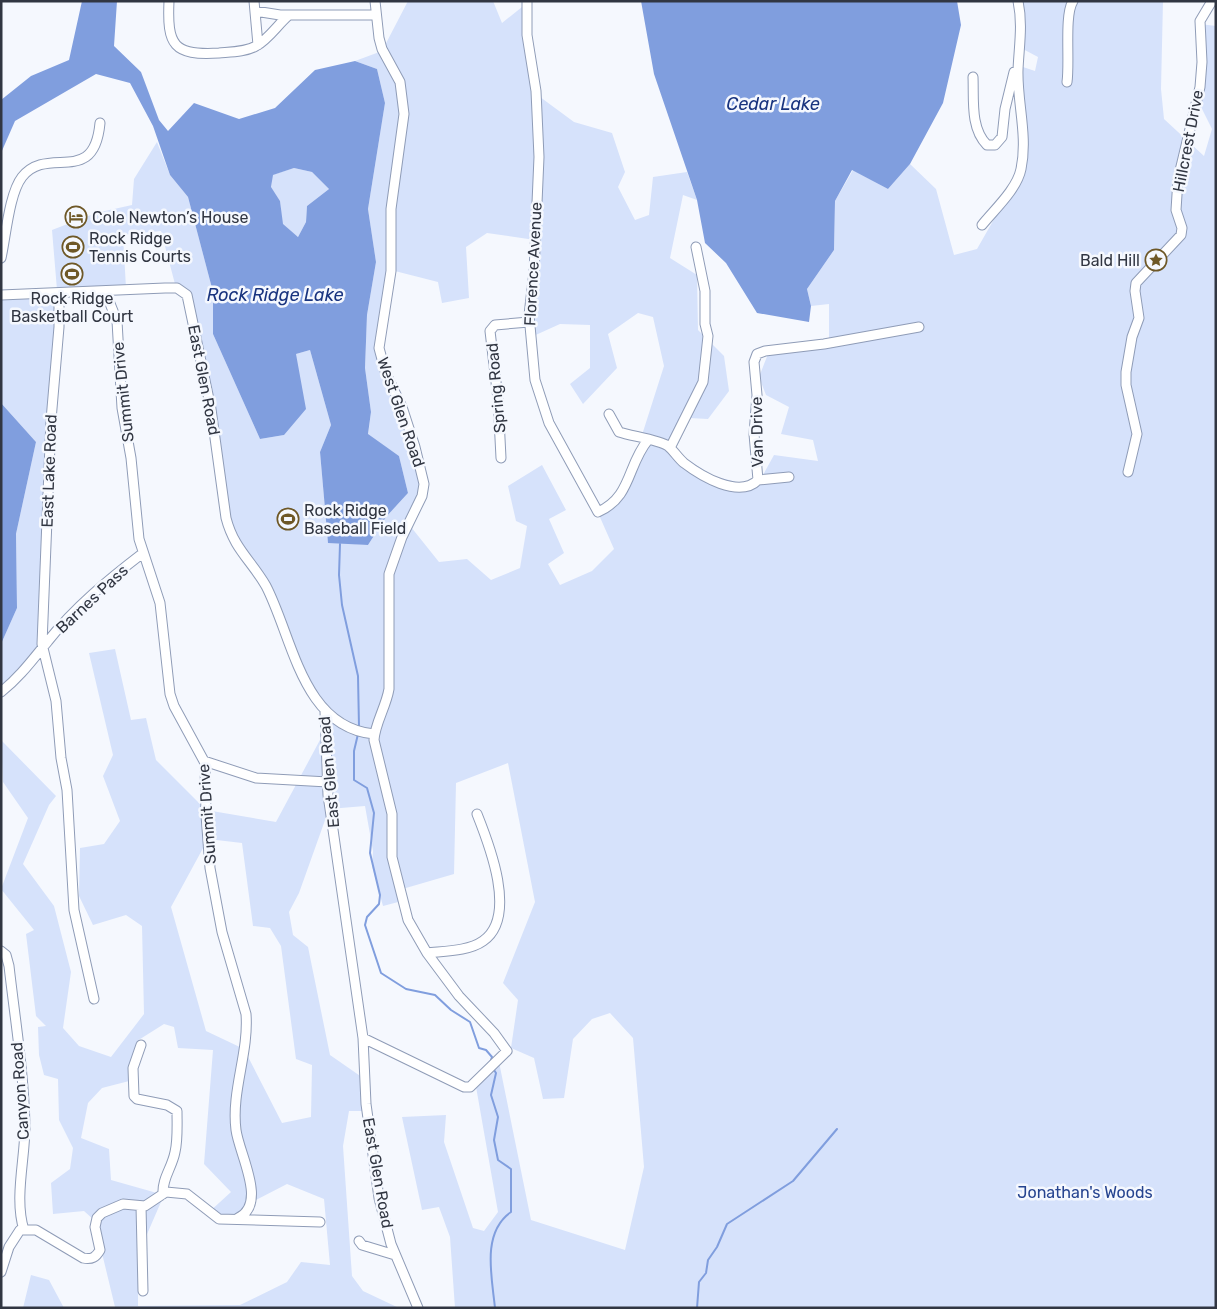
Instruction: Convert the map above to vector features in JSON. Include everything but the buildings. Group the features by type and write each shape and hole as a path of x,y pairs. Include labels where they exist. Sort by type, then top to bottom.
{"street":[{"path":"169,1 170,37 178,49 198,54 245,50 258,45 289,15"},
{"name":"West Glen Road","path":"365,733 386,706 389,689 388,574 402,536 422,496 424,484 402,407 386,374 379,348 391,271 391,209 404,114 400,82 382,49 374,1"},
{"name":"Florence Avenue","path":"527,1 528,35 536,91 539,157 534,272 529,322 534,380 549,423 598,512 610,506 620,496 648,440"},
{"path":"982,225 1009,193 1021,170 1023,138 1018,70 1022,27 1018,1"},
{"path":"1067,82 1070,64 1068,14 1073,1"},
{"name":"Hillcrest Drive","path":"1128,472 1137,434 1126,385 1126,372 1132,337 1139,318 1135,291 1136,283 1181,235 1182,228 1176,210 1178,178 1200,87 1202,62 1200,21 1212,1"},
{"path":"258,45 255,6 289,15 376,15"},
{"path":"973,77 975,120 980,136 987,145 992,146 998,144 1002,137 1005,109 1014,72 1018,70"},
{"path":"1,258 13,199 21,178 35,166 76,161 85,158 93,151 98,141 100,123"},
{"path":"670,448 703,382 708,336 705,324 705,292 696,247"},
{"name":"East Glen Road","path":"105,291 165,288 180,289 187,295 204,369 226,518 231,536 265,585 282,621 304,678 314,698 325,710 332,823 363,1038 366,1104 379,1198 396,1255 418,1308"},
{"path":"1,295 105,291"},
{"name":"Summit Drive","path":"105,291 116,320 122,408 131,458 139,539 160,602 170,694 174,706 204,761 210,868 224,937 246,1014 247,1027 239,1078 236,1129 248,1174 251,1207 246,1215 238,1218"},
{"name":"East Lake Road","path":"59,294 59,326 51,420 49,494 41,629 43,648 56,701 61,758 67,790 74,910 94,999"},
{"name":"Spring Road","path":"501,458 498,399 490,331 495,325 529,322"},
{"name":"Van Drive","path":"609,414 619,432 670,448 684,463 724,485 743,487 758,480 754,434 757,395 754,359 757,354 765,351 919,327"},
{"path":"758,480 789,477"},
{"name":"Barnes Pass","path":"1,692 22,673 82,604 143,552"},
{"path":"325,710 365,733 392,814 392,856 408,920 427,953 459,996 494,1033 507,1051 470,1087 464,1088 363,1038"},
{"path":"204,761 256,778 328,782"},
{"path":"427,953 476,944 486,939 493,930 500,887 477,814"},
{"name":"Canyon Road","path":"1,951 6,955 9,966 22,1095 24,1163 19,1210 22,1230"},
{"path":"141,1045 133,1068 134,1096 137,1099 167,1105 177,1112 176,1151 172,1165 164,1177 163,1194"},
{"path":"1,1272 9,1247 22,1230 36,1230 83,1258 89,1259 96,1257 100,1250 95,1227 97,1218 108,1210 123,1204 141,1206 153,1202 166,1192 187,1194 219,1219 238,1218 320,1222"},
{"path":"141,1206 143,1291"},
{"path":"359,1241 362,1245 396,1255"}],"green space":[{"name":"Jonathan's Woods","path":"408,1 493,1 502,23 527,3 536,94 574,122 612,133 625,172 618,187 635,220 649,215 653,177 687,172 697,200 683,195 670,258 697,275 698,330 724,356 729,391 708,419 689,418 673,450 713,476 753,486 758,484 774,455 818,461 813,440 781,434 789,407 766,395 759,377 768,354 829,343 829,304 811,306 807,289 834,250 835,201 853,170 888,189 910,164 936,189 954,255 977,249 1009,193 1020,166 1020,66 1035,71 1038,57 1021,48 1019,2 1163,1 1161,89 1164,119 1204,156 1212,129 1198,101 1200,24 1216,26 1216,1308 455,1308 450,1237 439,1207 422,1210 402,1117 446,1115 444,1142 473,1228 484,1231 498,1212 475,1081 499,1062 531,1220 625,1250 644,1167 633,1038 610,1013 592,1019 573,1039 564,1098 543,1099 534,1058 511,1048 518,1000 503,983 535,902 508,763 456,783 454,874 399,890 402,901 383,906 372,866 373,851 365,806 329,809 299,893 289,912 293,935 308,947 330,1055 366,1080 368,1111 349,1111 343,1146 352,1276 363,1291 399,1308 111,1308 115,1307 94,1220 84,1211 53,1214 51,1183 70,1169 73,1148 59,1120 58,1079 44,1075 39,1055 38,1027 46,1026 36,1016 26,934 34,930 1,889 28,818 3,782 1,740 56,796 49,805 23,864 54,906 71,972 63,1028 79,1046 111,1057 144,1014 142,926 126,915 93,925 79,896 80,848 104,844 120,821 103,776 113,755 89,653 115,649 131,720 146,718 156,760 206,810 276,822 328,725 270,594 229,535 187,293 175,284 161,231 123,235 126,288 58,291 40,651 1,693 1,644 17,608 16,534 36,442 1,403 1,293 57,290 52,230 96,213 132,205 134,179 157,142 170,175 188,197 213,292 213,334 260,439 284,435 296,354 310,350 331,425 320,452 328,542 368,545 386,517 408,493 399,456 368,435 371,412 365,368 367,315 376,262 368,209 385,103 377,69 355,61 382,51","holes":["487,233 535,240 529,338 560,324 590,325 590,368 570,384 583,404 617,368 608,334 638,313 653,317 664,366 627,482 599,515 614,549 592,571 560,585 548,564 564,553 549,519 566,510 542,465 508,486 516,521 527,526 520,568 491,580 467,559 439,562 407,522 423,482 379,357 387,269 438,282 442,303 469,298 466,247","208,839 242,843 253,926 270,928 281,946 296,1059 312,1065 311,1117 282,1123 244,1049 206,1031 171,907","164,1024 174,1027 178,1048 213,1050 204,1164 231,1192 208,1213 232,1220 252,1202 287,1184 324,1199 330,1265 301,1262 287,1282 240,1305 138,1306 138,1255 164,1195 111,1180 109,1149 81,1138 88,1103 102,1088 133,1080 137,1041"]},
{"path":"294,168 312,172 329,189 307,206 306,222 298,237 282,224 280,201 271,188 272,175"},
{"path":"31,1275 49,1280 64,1308 23,1308"}],"water":[{"name":"Rock Ridge Lake","path":"82,1 117,1 114,46 141,72 159,120 168,131 194,103 239,119 275,108 315,70 355,61 377,69 385,103 368,209 376,262 367,315 365,368 371,412 368,434 399,456 408,493 386,517 368,545 328,543 320,452 331,425 310,350 296,354 306,409 284,435 260,439 213,334 213,292 188,197 170,175 153,126 130,83 96,74 15,121 1,153 1,100 31,76 69,60","holes":["294,168 312,172 329,189 307,206 306,222 298,237 283,224 280,201 271,187 273,175"]},
{"name":"Cedar Lake","path":"641,1 957,1 961,25 943,103 910,164 888,189 852,170 835,201 834,250 807,289 811,306 809,322 757,313 726,263 705,243 697,200 654,74"},
{"path":"1,403 36,442 16,534 17,608 1,644"}],"waterway":[{"path":"340,544 339,575 342,605 358,676 359,727"},
{"path":"358,734 354,751 354,780 367,788 374,813 370,853 380,895 379,904 367,917 365,925 381,973 406,989 435,995 451,1010 470,1022 479,1048 486,1050 492,1057 490,1063"},
{"path":"494,1070 496,1073 491,1095 498,1117 494,1140 498,1160 511,1169 511,1212 495,1232 492,1243 491,1270 495,1308"},
{"path":"697,1308 699,1282 706,1273 708,1260 717,1247 727,1224 793,1181 837,1129"}],"place":[{"name":"Cole Newton’s House","path":"76,217"},
{"name":"Rock Ridge Tennis Courts","path":"73,247"},
{"name":"Bald Hill","path":"1156,260"},
{"name":"Rock Ridge Basketball Court","path":"72,274"},
{"name":"Rock Ridge Baseball Field","path":"288,519"}]}
